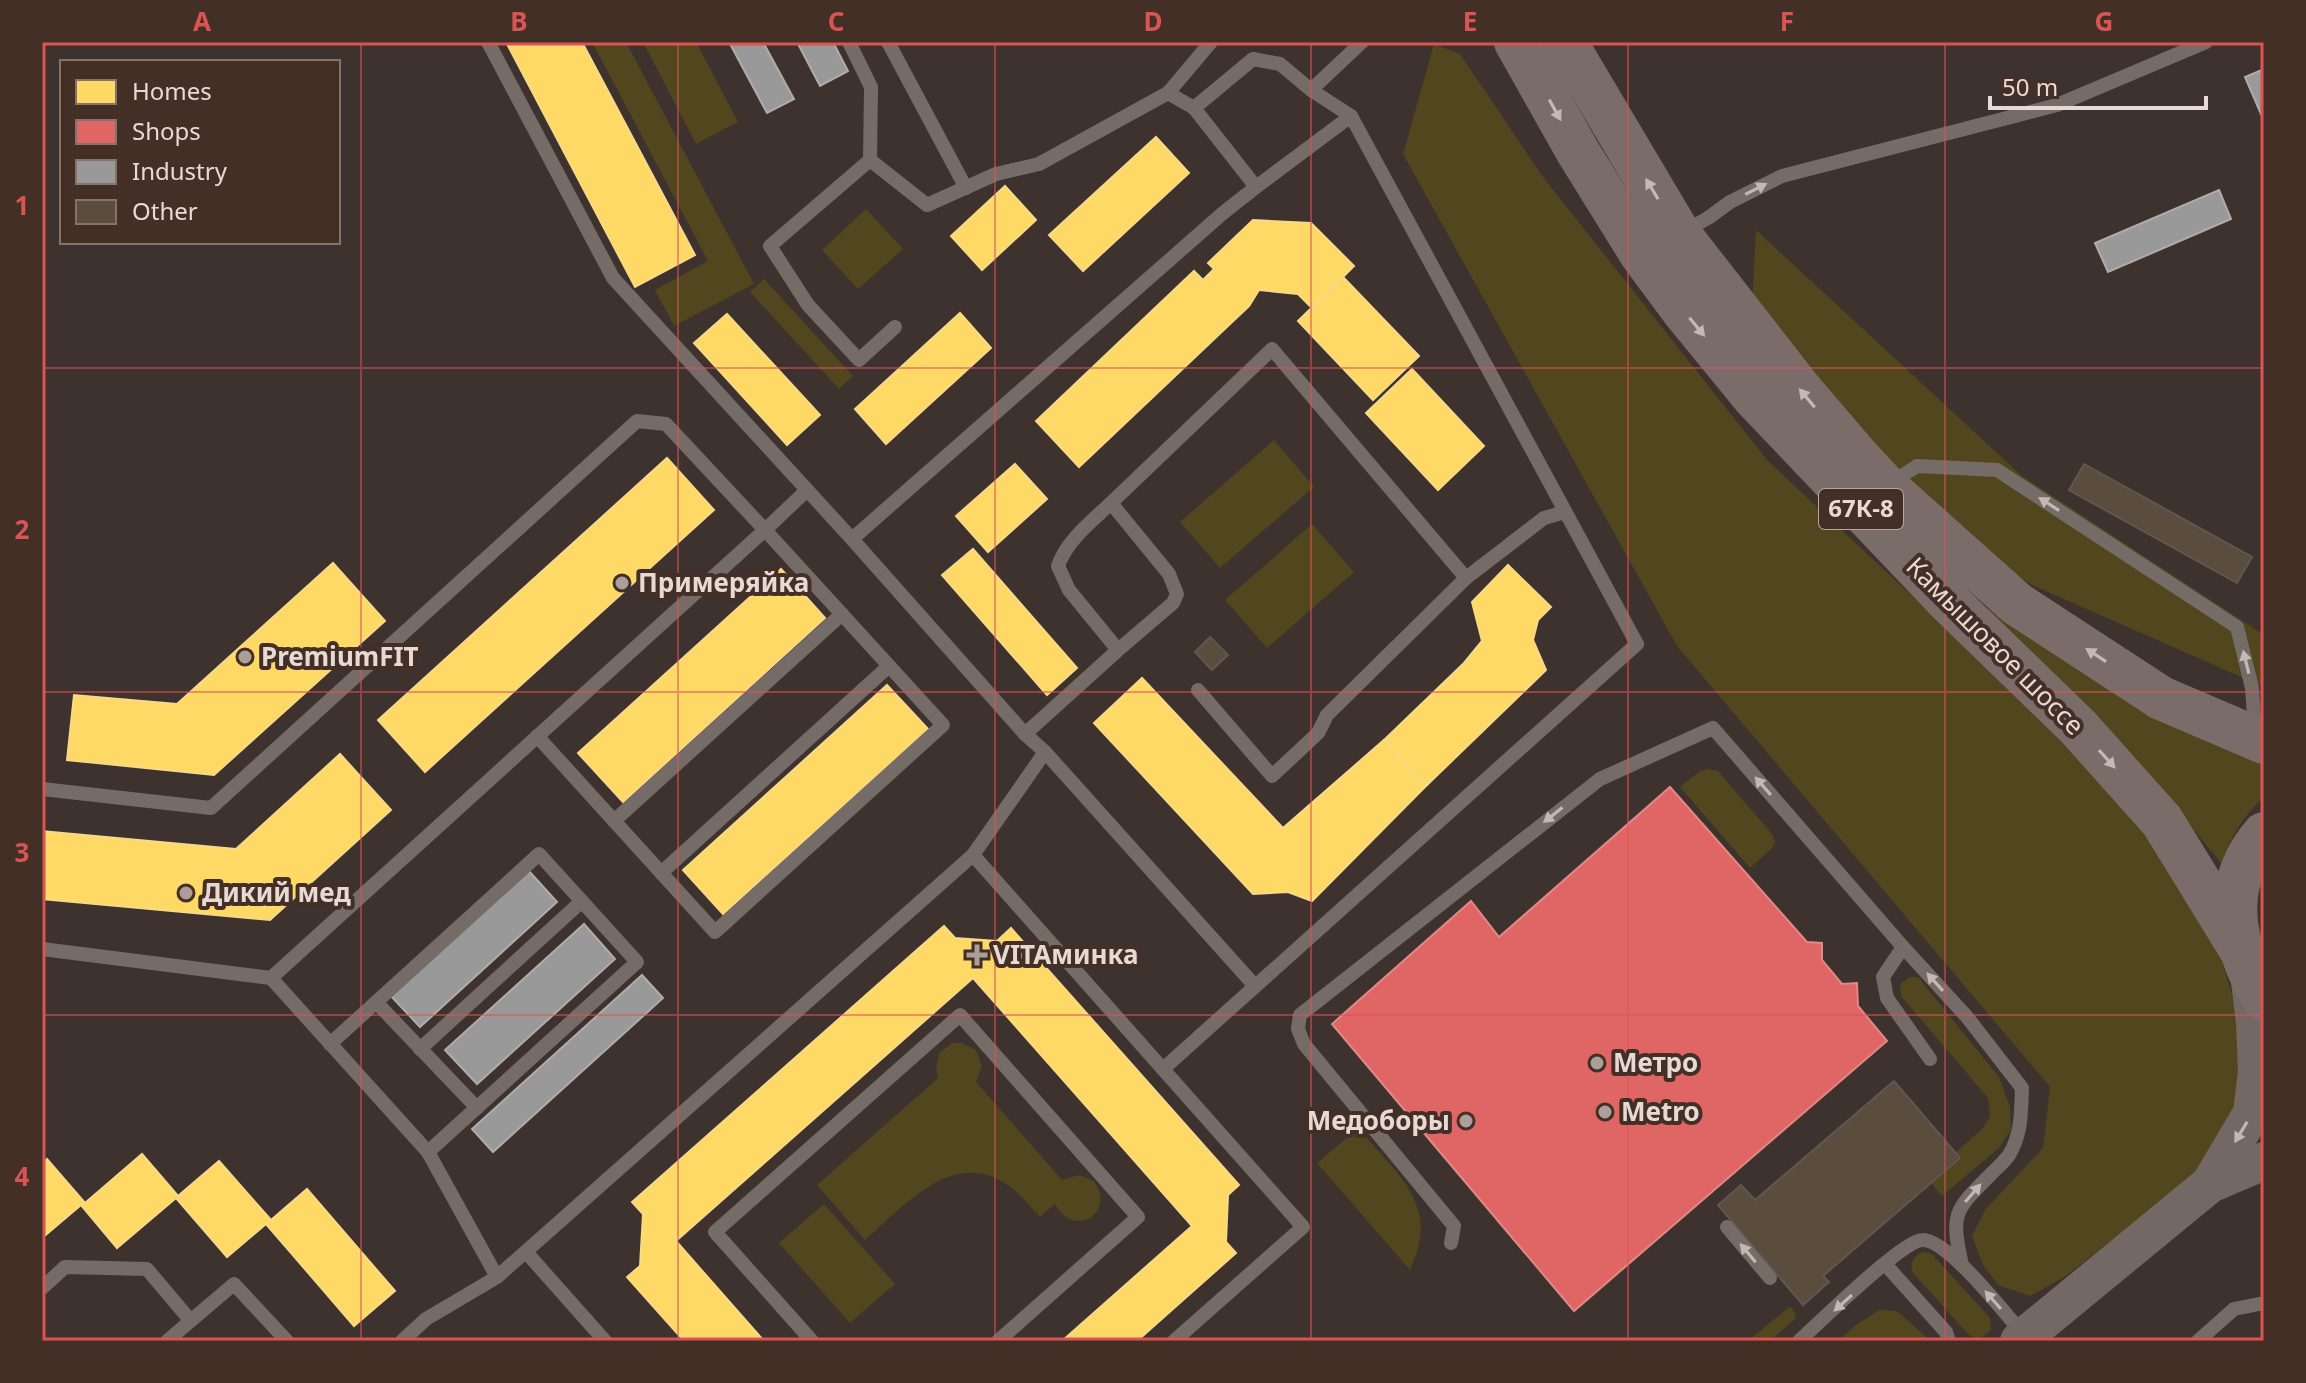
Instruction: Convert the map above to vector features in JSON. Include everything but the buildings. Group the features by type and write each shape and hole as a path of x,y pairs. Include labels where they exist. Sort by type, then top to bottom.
{"main road":[{"name":"Камышовое шоссе","path":"1516,42 1578,152 1642,255 1682,309 1754,397 1949,602 2078,727 2162,821 2251,974"},
{"name":"Камышовое шоссе","path":"1565,42 1679,234 1799,388 1872,472 2017,604 2161,698 2260,740"},
{"path":"2210,1184 2252,1113 2257,1072 2255,1022 2251,974 2236,911 2238,876 2264,834"},
{"path":"2022,1338 2210,1184 2264,1161"}],"lane":[{"path":"488,42 613,278 1255,986"},
{"path":"849,42 871,87 870,160 770,246 808,305 859,360 895,327"},
{"path":"888,42 966,188"},
{"path":"870,160 927,205 996,174 1039,164 1168,93 1211,42"},
{"path":"1311,90 1362,42"},
{"path":"1679,234 1730,202 1782,176 2057,105 2206,42"},
{"path":"1163,1069 1637,644 1351,116 1311,90 1280,64 1253,59 1194,108"},
{"path":"1168,93 1194,108 1256,187"},
{"path":"852,539 1223,213 1351,116"},
{"path":"1118,650 1069,590 1058,566 1063,553 1071,541 1272,349 1466,578"},
{"path":"42,789 211,808 637,421 666,424 943,725 715,932 537,736"},
{"path":"1872,472 1917,466 1997,470 2237,627 2252,688 2260,740"},
{"path":"271,978 807,490"},
{"path":"1025,734 1173,603 1177,594 1169,574 1111,503"},
{"path":"1198,690 1272,776 1318,733 1327,715 1466,578 1544,518 1565,512"},
{"path":"614,821 842,614"},
{"path":"661,873 889,666"},
{"path":"1451,1243 1454,1226 1304,1044 1298,1029 1300,1015 1600,779 1713,728 1967,1017 2022,1088 2020,1129 2009,1156 1969,1196 1957,1213 1955,1233 1962,1265"},
{"path":"402,1341 426,1319 497,1277 973,855 1045,752"},
{"path":"330,1044 539,854 582,901 637,962 428,1152"},
{"path":"973,855 1303,1227 1174,1341"},
{"path":"420,1049 582,901"},
{"path":"1903,947 1883,977 1887,998 1930,1059"},
{"path":"42,949 271,978 428,1152 497,1277"},
{"path":"376,1002 477,1108"},
{"path":"812,1341 715,1232 960,1015 1138,1217 998,1341"},
{"path":"1727,1227 1770,1278"},
{"path":"1799,1341 1885,1264 1908,1245 1921,1239 1932,1241 1962,1265 2022,1338"},
{"path":"526,1252 605,1341"},
{"path":"1885,1264 1946,1332 1949,1341"},
{"path":"42,1288 65,1267 147,1269 190,1320"},
{"path":"167,1341 234,1284 287,1341"},
{"path":"2198,1341 2234,1309 2264,1303"}],"shaded area":[{"path":"592,42 626,42 754,284 674,326 655,290 708,261"},
{"path":"643,42 696,42 738,122 696,144"},
{"path":"1434,44 1460,54 1543,177 1768,461 2099,771 2212,926 2247,1047 2231,1122 2211,1162 2066,1276 2030,1296 1998,1285 1983,1265 1972,1236 1985,1210 2043,1148 2050,1087 1677,646 1403,154"},
{"path":"866,209 903,249 858,289 822,250"},
{"path":"1756,230 2022,476 2264,635 2264,687 2032,585 1975,547 1903,480 1752,304"},
{"path":"764,279 853,376 839,389 750,292"},
{"path":"1274,440 1314,487 1220,568 1180,522"},
{"path":"1312,524 1354,572 1267,648 1225,600"},
{"path":"1991,605 2140,711 2264,760 2264,797 2238,827 2221,863 2133,756 1985,614"},
{"path":"1708,769 1718,771 1772,834 1775,842 1772,848 1750,868 1680,787"},
{"path":"1910,977 1918,977 1999,1077 2010,1107 2011,1130 1999,1148 1942,1196 1927,1178 1983,1128 1990,1116 1988,1098 1901,996 1900,984"},
{"path":"952,1043 961,1043 976,1050 982,1066 976,1082 1062,1180 1079,1175 1094,1181 1100,1193 1100,1203 1097,1212 1090,1218 1072,1220 1055,1204 1040,1217 1009,1186 989,1175 969,1173 931,1185 865,1240 817,1185 938,1078 939,1053"},
{"path":"1358,1132 1403,1180 1419,1211 1421,1229 1410,1270 1317,1163"},
{"path":"824,1204 895,1284 850,1323 779,1243"},
{"path":"1926,1252 1932,1254 1990,1318 1991,1330 1981,1338 1969,1335 1914,1274 1913,1259"},
{"path":"1789,1307 1796,1318 1770,1341 1748,1341"},
{"path":"1879,1310 1897,1311 1931,1341 1838,1341"}],"place":[{"name":"Примеряйка","path":"622,583"},
{"name":"PremiumFIT","path":"245,657"},
{"name":"Дикий мед","path":"186,893"},
{"name":"VITAминка","path":"977,955"},
{"name":"Метро","path":"1597,1063"},
{"name":"Metro","path":"1605,1112"},
{"name":"Медоборы","path":"1466,1121"}]}
